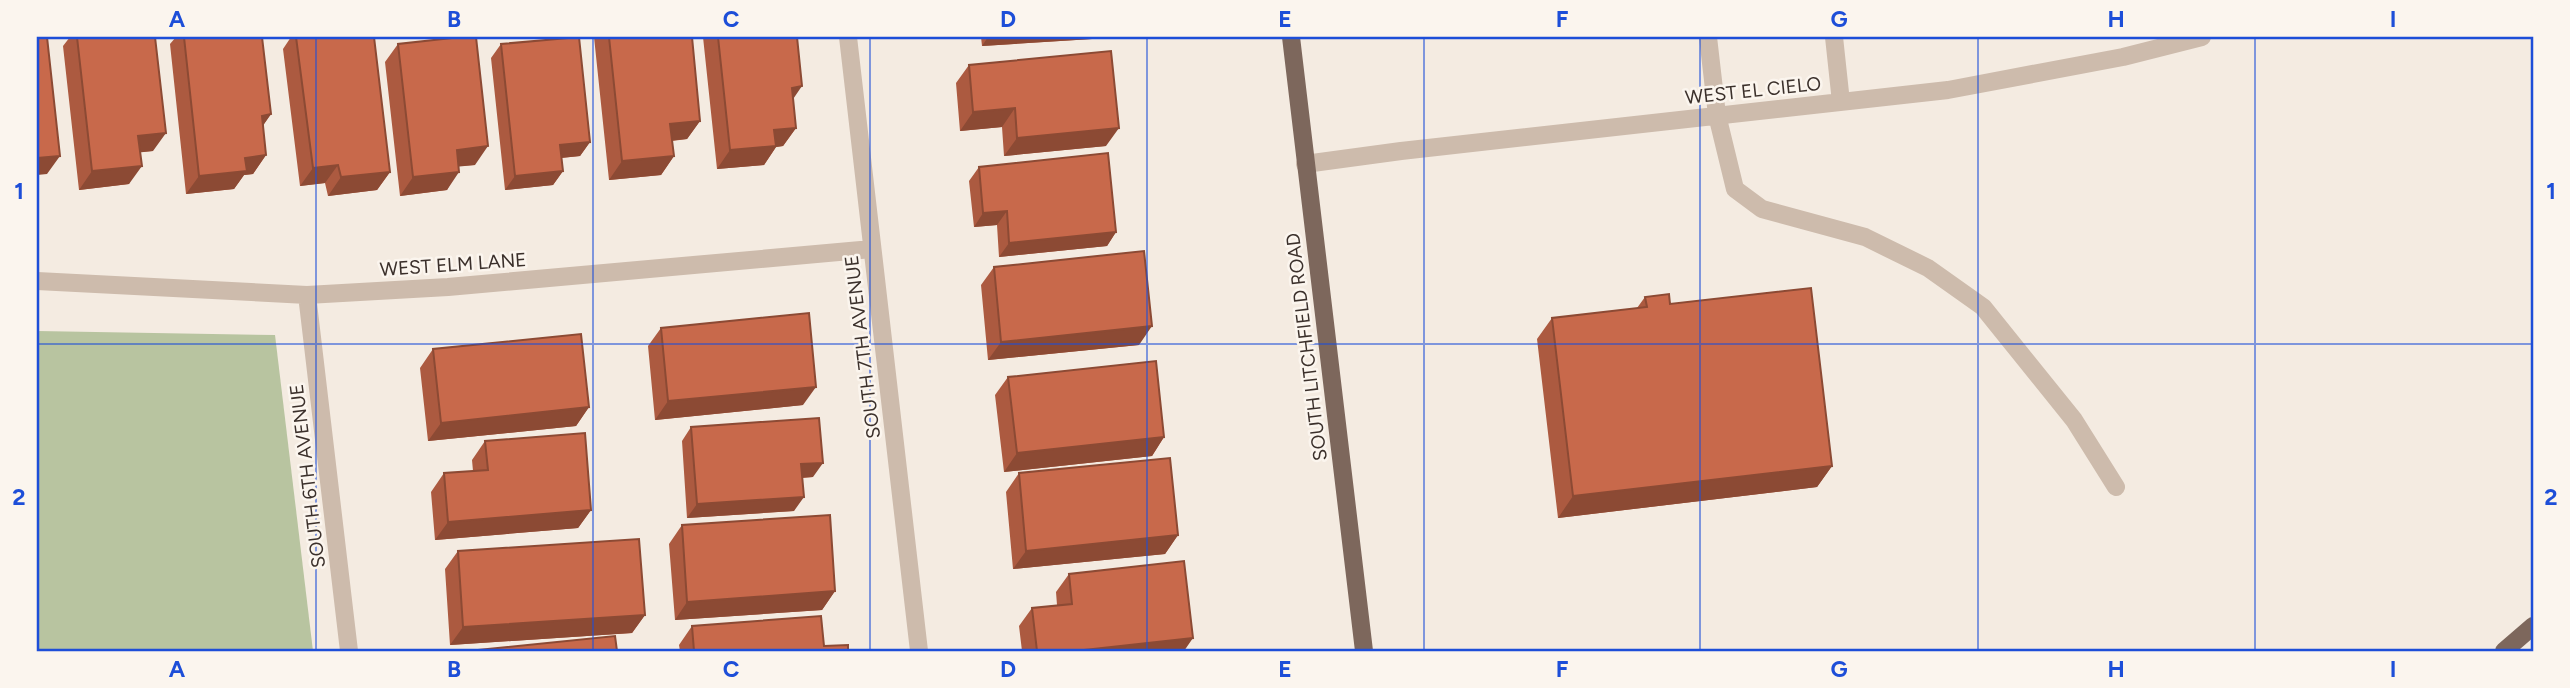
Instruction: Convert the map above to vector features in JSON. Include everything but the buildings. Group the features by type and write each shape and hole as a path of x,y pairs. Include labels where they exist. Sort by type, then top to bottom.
{"main road":[{"name":"SOUTH LITCHFIELD ROAD","path":"1291,37 1364,651"},
{"path":"2504,651 2533,626"}],"street":[{"name":"SOUTH 7TH AVENUE","path":"848,37 919,651"},
{"path":"1708,37 1717,115 1735,189 1762,209 1865,237 1928,268 1983,307 2074,420 2116,487"},
{"path":"1835,37 1840,102"},
{"name":"WEST EL CIELO","path":"1305,164 1948,90 2123,57 2202,37"},
{"name":"WEST ELM LANE","path":"37,281 307,295 449,286 872,249"},
{"name":"SOUTH 6TH AVENUE","path":"307,295 349,651"}],"green space":[{"path":"37,331 275,335 313,651 37,651"}]}
